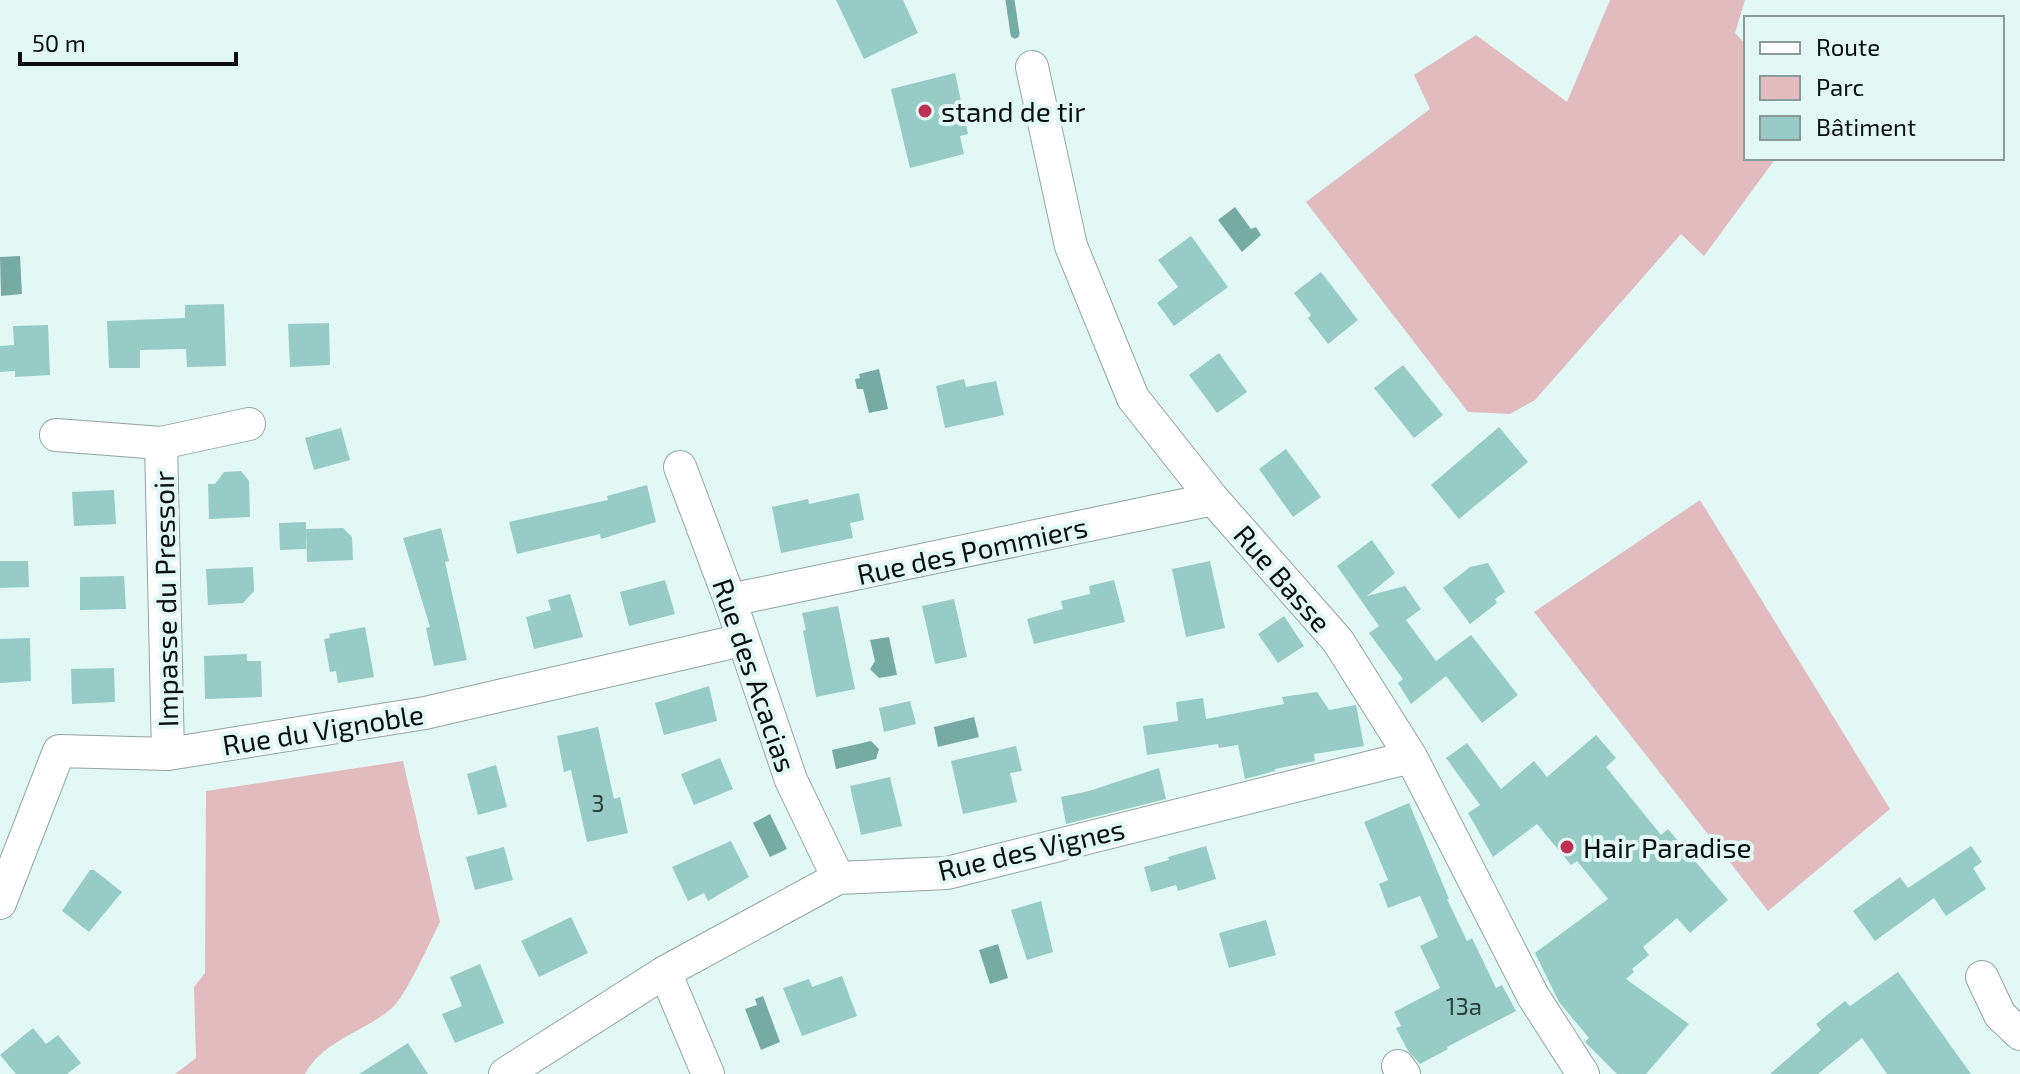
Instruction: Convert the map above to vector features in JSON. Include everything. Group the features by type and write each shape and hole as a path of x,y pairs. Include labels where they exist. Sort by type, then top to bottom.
{"street":[{"name":"Rue Basse","path":"1032,67 1071,246 1133,398 1213,499 1338,641 1411,757 1533,996 1583,1074"},
{"name":"Impasse du Pressoir","path":"56,435 161,443 249,424"},
{"name":"Impasse du Pressoir","path":"161,443 168,754"},
{"name":"Rue des Acacias","path":"680,467 730,600 791,780 838,878"},
{"name":"Rue des Pommiers","path":"730,600 1213,499"},
{"name":"Rue du Vignoble","path":"0,903 59,751 168,754 425,713 742,640"},
{"name":"Rue des Vignes","path":"505,1074 665,972 838,878 947,873 1411,757"},
{"path":"665,972 708,1074"},
{"path":"1982,977 2000,1015 2020,1034"}],"green space":[{"path":"1610,0 1745,0 1735,33 1744,43 1744,160 1775,160 1704,256 1681,234 1535,400 1510,414 1468,412 1306,202 1430,109 1414,75 1476,35 1567,102"},
{"path":"1700,500 1890,809 1768,911 1534,612"},
{"path":"403,761 440,922 398,1002 322,1053 305,1074 175,1074 196,1058 194,987 205,973 206,791"}],"shaded area":[{"path":"1235,207 1251,229 1256,227 1261,235 1242,252 1218,220"},
{"path":"20,256 22,294 1,296 0,257"},
{"path":"879,369 888,409 869,413 863,389 857,389 855,379 860,378 859,374"},
{"path":"889,637 897,675 879,678 870,669 875,661 870,640"},
{"path":"974,717 979,737 938,747 934,727"},
{"path":"871,741 879,749 876,759 836,769 832,750"},
{"path":"770,814 787,849 770,857 753,823"},
{"path":"998,944 1008,978 990,984 979,950"},
{"path":"763,996 780,1042 761,1050 745,1009 757,1005 755,999"}],"building":[{"path":"836,0 903,0 918,33 864,59"},
{"name":"stand de tir","path":"955,73 968,134 960,136 964,154 910,168 891,89"},
{"path":"1191,236 1228,287 1174,326 1157,303 1178,287 1158,260"},
{"path":"1321,272 1358,320 1328,344 1294,293"},
{"path":"224,304 226,366 187,367 186,349 140,350 140,368 109,368 107,321 185,318 185,305"},
{"path":"329,323 330,365 290,367 288,324"},
{"path":"48,325 50,375 15,377 15,371 0,372 0,346 14,345 13,326"},
{"path":"1219,353 1247,392 1217,413 1189,375"},
{"path":"1403,365 1443,415 1414,438 1374,388"},
{"path":"964,379 966,387 996,381 1004,415 945,428 936,386"},
{"path":"1499,427 1528,462 1459,519 1431,485"},
{"path":"341,428 350,460 314,470 305,438"},
{"path":"1286,449 1321,497 1293,517 1259,469"},
{"path":"241,471 249,481 250,517 209,519 208,484 215,484 224,472"},
{"path":"647,485 656,522 601,539 600,534 517,554 509,522 608,500 607,496"},
{"path":"114,490 116,524 74,526 72,492"},
{"path":"859,493 864,520 850,523 853,538 781,553 772,507 808,499 809,504"},
{"path":"306,522 306,549 280,550 279,523"},
{"path":"343,528 352,537 353,560 307,562 306,529"},
{"path":"441,528 449,561 445,562 467,660 434,666 426,628 430,627 403,538"},
{"path":"1372,540 1395,573 1367,596 1405,586 1421,609 1406,620 1436,661 1471,635 1518,695 1482,723 1446,676 1411,704 1398,683 1403,679 1369,633 1379,626 1337,566"},
{"path":"0,561 28,561 29,587 0,588"},
{"path":"1210,561 1225,628 1186,637 1172,569"},
{"path":"1488,563 1505,592 1495,599 1497,603 1470,624 1443,588 1470,567"},
{"path":"253,567 254,591 243,603 208,605 206,569"},
{"path":"124,576 126,609 80,610 80,577"},
{"path":"665,580 675,614 629,626 620,592"},
{"path":"1114,580 1125,622 1034,644 1027,619 1063,609 1061,601 1090,594 1089,586"},
{"path":"570,594 583,637 534,649 526,617 551,610 548,600"},
{"path":"954,599 967,657 935,664 922,606"},
{"path":"838,606 855,689 816,697 802,613"},
{"path":"1284,616 1304,646 1278,663 1258,634"},
{"path":"365,627 374,677 338,683 336,671 330,672 324,639 330,638 329,634"},
{"path":"30,638 31,681 0,683 0,639"},
{"path":"247,654 247,661 261,661 262,697 205,699 204,656"},
{"path":"114,668 115,702 72,704 71,669"},
{"path":"709,686 717,721 664,735 655,703"},
{"path":"1317,692 1329,710 1356,705 1364,746 1314,754 1315,761 1245,779 1238,745 1219,748 1218,744 1147,755 1143,726 1178,721 1176,702 1203,698 1206,719 1284,704 1282,697"},
{"path":"910,701 916,724 884,732 879,708"},
{"path":"598,727 614,799 620,797 628,833 587,842 571,770 564,772 557,736"},
{"path":"1596,735 1616,758 1606,767 1661,835 1668,829 1728,900 1690,933 1677,918 1643,947 1649,955 1632,969 1634,972 1626,979 1689,1024 1646,1074 1617,1074 1585,1042 1589,1038 1559,1002 1535,953 1608,899 1577,861 1571,865 1537,824 1493,857 1468,813 1480,805 1446,758 1467,743 1501,789 1534,761 1547,777"},
{"path":"1016,746 1022,771 1010,773 1017,802 963,814 951,761"},
{"path":"720,758 733,789 694,805 681,774"},
{"path":"496,765 507,807 478,815 467,774"},
{"path":"1159,768 1166,799 1066,824 1061,797"},
{"path":"890,777 902,826 861,835 850,786"},
{"path":"1409,803 1467,941 1472,938 1496,988 1502,985 1516,1011 1420,1064 1408,1051 1396,1028 1401,1026 1394,1012 1440,988 1420,946 1438,937 1420,896 1388,908 1379,884 1388,880 1364,822"},
{"path":"731,841 749,877 708,901 704,893 688,901 672,867"},
{"path":"1206,846 1216,879 1178,891 1176,885 1151,892 1144,867"},
{"path":"1971,846 1982,862 1973,868 1986,889 1946,916 1934,898 1875,941 1853,911 1900,877 1908,888"},
{"path":"504,847 513,880 475,890 466,857"},
{"path":"90,870 122,892 89,932 62,911"},
{"path":"1041,901 1053,952 1027,960 1011,910"},
{"path":"571,917 588,953 539,977 521,941"},
{"path":"1266,920 1276,955 1229,968 1219,933"},
{"path":"480,964 504,1023 455,1043 442,1014 462,1006 450,977"},
{"path":"1898,972 1971,1074 1887,1074 1862,1038 1818,1074 1770,1074 1821,1030 1816,1024 1845,1001 1850,1006"},
{"path":"842,976 857,1016 802,1036 783,988 809,979 812,987"},
{"path":"33,1028 46,1044 58,1035 81,1063 67,1074 16,1074 0,1055"},
{"path":"408,1043 428,1074 359,1074"}],"waterway":[{"path":"1010,0 1015,34"}],"place":[{"name":"stand de tir","path":"925,111"},
{"name":"Hair Paradise","path":"1567,847"}]}
